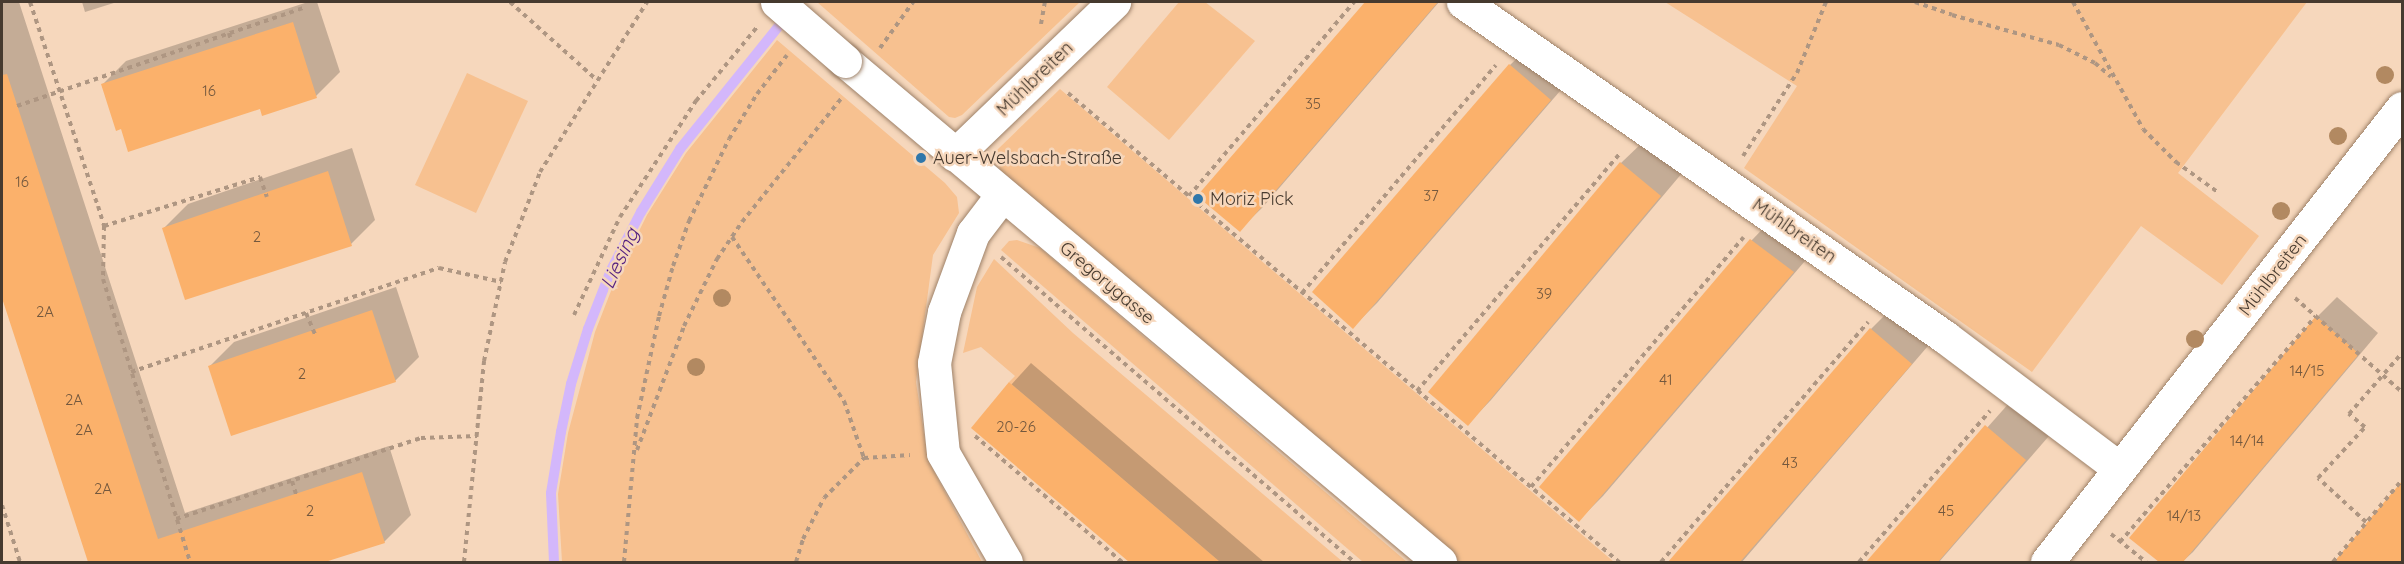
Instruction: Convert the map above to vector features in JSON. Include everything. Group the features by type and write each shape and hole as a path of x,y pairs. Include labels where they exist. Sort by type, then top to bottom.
{"street":[{"name":"Mühlbreiten","path":"955,155 1114,2"},
{"name":"Mühlbreiten","path":"1463,2 1888,297 2119,468"},
{"name":"Gregorygasse","path":"770,10 853,68 1440,562"},
{"name":"Mühlbreiten","path":"2046,562 2119,468 2137,450 2403,108"},
{"path":"1002,195 974,233 944,312 934,363 943,453 1006,562"}],"path":[{"path":"30,2 104,226 103,279 190,562"},
{"path":"510,2 597,80"},
{"path":"464,562 484,361 506,262 540,172 647,2"},
{"path":"634,456 684,326 717,259 853,68 914,2"},
{"path":"1188,196 1354,2"},
{"path":"1725,182 1797,73 1826,2"},
{"path":"1915,2 1952,15 2059,45 2095,63 2114,80"},
{"path":"2073,2 2143,129 2176,162 2219,193"},
{"path":"17,106 303,8"},
{"path":"574,315 620,217 696,100 770,10"},
{"path":"229,33 231,42"},
{"path":"1302,293 1518,39"},
{"path":"624,562 637,418 659,316 689,221 729,139 757,94 789,52"},
{"path":"1042,72 1619,562"},
{"path":"1417,391 1643,125"},
{"path":"104,226 260,177 267,197"},
{"path":"1531,487 1766,211"},
{"path":"974,233 1354,562"},
{"path":"731,237 844,401 864,458"},
{"path":"131,372 439,268 501,282"},
{"path":"2272,276 2403,392"},
{"path":"1661,562 1888,297"},
{"path":"306,313 315,334"},
{"path":"2120,542 2316,316"},
{"path":"2366,522 2318,478 2366,427 2349,414 2403,353"},
{"path":"1859,562 2011,387"},
{"path":"940,405 1122,562"},
{"path":"176,519 421,438 477,436"},
{"path":"796,562 803,539 824,498 864,458 943,453"},
{"path":"2333,562 2403,480"},
{"path":"291,481 296,494"},
{"path":"2,505 20,562"},
{"path":"2085,512 2146,562"}],"shaded area":[{"path":"817,2 1080,2 962,115 955,118 949,117"},
{"path":"1179,2 1205,2 1255,41 1169,140 1107,87"},
{"path":"1665,2 2307,2 2178,173 2259,236 2222,285 2141,226 2032,372 1744,168 1797,86"},
{"path":"777,40 945,183 957,197 959,213 933,255 916,382 928,460 982,562 562,562 558,494 568,433 595,332 618,273 647,215 686,153"},
{"path":"467,73 528,101 476,213 415,185"},
{"path":"1060,89 1614,562 1460,562 1000,170 997,150"},
{"path":"1017,240 1040,248 1407,562 1363,562 1001,250 1009,241"},
{"path":"994,259 1073,333 1343,562 1220,562 1009,382 1015,376 981,347 963,353 977,287"}],"building":[{"path":"1365,2 1438,2 1240,232 1197,196"},
{"path":"293,22 317,98 262,116 260,109 128,152 121,129 116,131 101,84"},
{"path":"1509,64 1551,100 1353,329 1312,292"},
{"path":"7,74 158,539 362,472 385,543 325,562 88,562 2,298 2,75"},
{"path":"1620,162 1661,196 1468,426 1428,392"},
{"path":"328,171 352,246 185,300 162,228"},
{"path":"1750,239 1794,272 1579,522 1539,487"},
{"path":"372,310 396,382 231,436 208,366"},
{"path":"2316,316 2359,354 2183,562 2159,562 2129,538"},
{"path":"1870,328 1912,364 1740,562 1668,562"},
{"path":"1009,382 1220,562 1129,562 971,428"},
{"path":"1985,425 2026,460 1938,562 1866,562"},
{"path":"2403,480 2403,562 2334,562 2380,507"}],"waterway":[{"name":"Liesing","path":"554,562 551,493 561,432 571,384 588,329 611,270 641,212 680,149 787,16"}],"place":[{"name":"Auer-Welsbach-Straße","path":"921,158"},
{"name":"Moriz Pick","path":"1198,199"}]}
